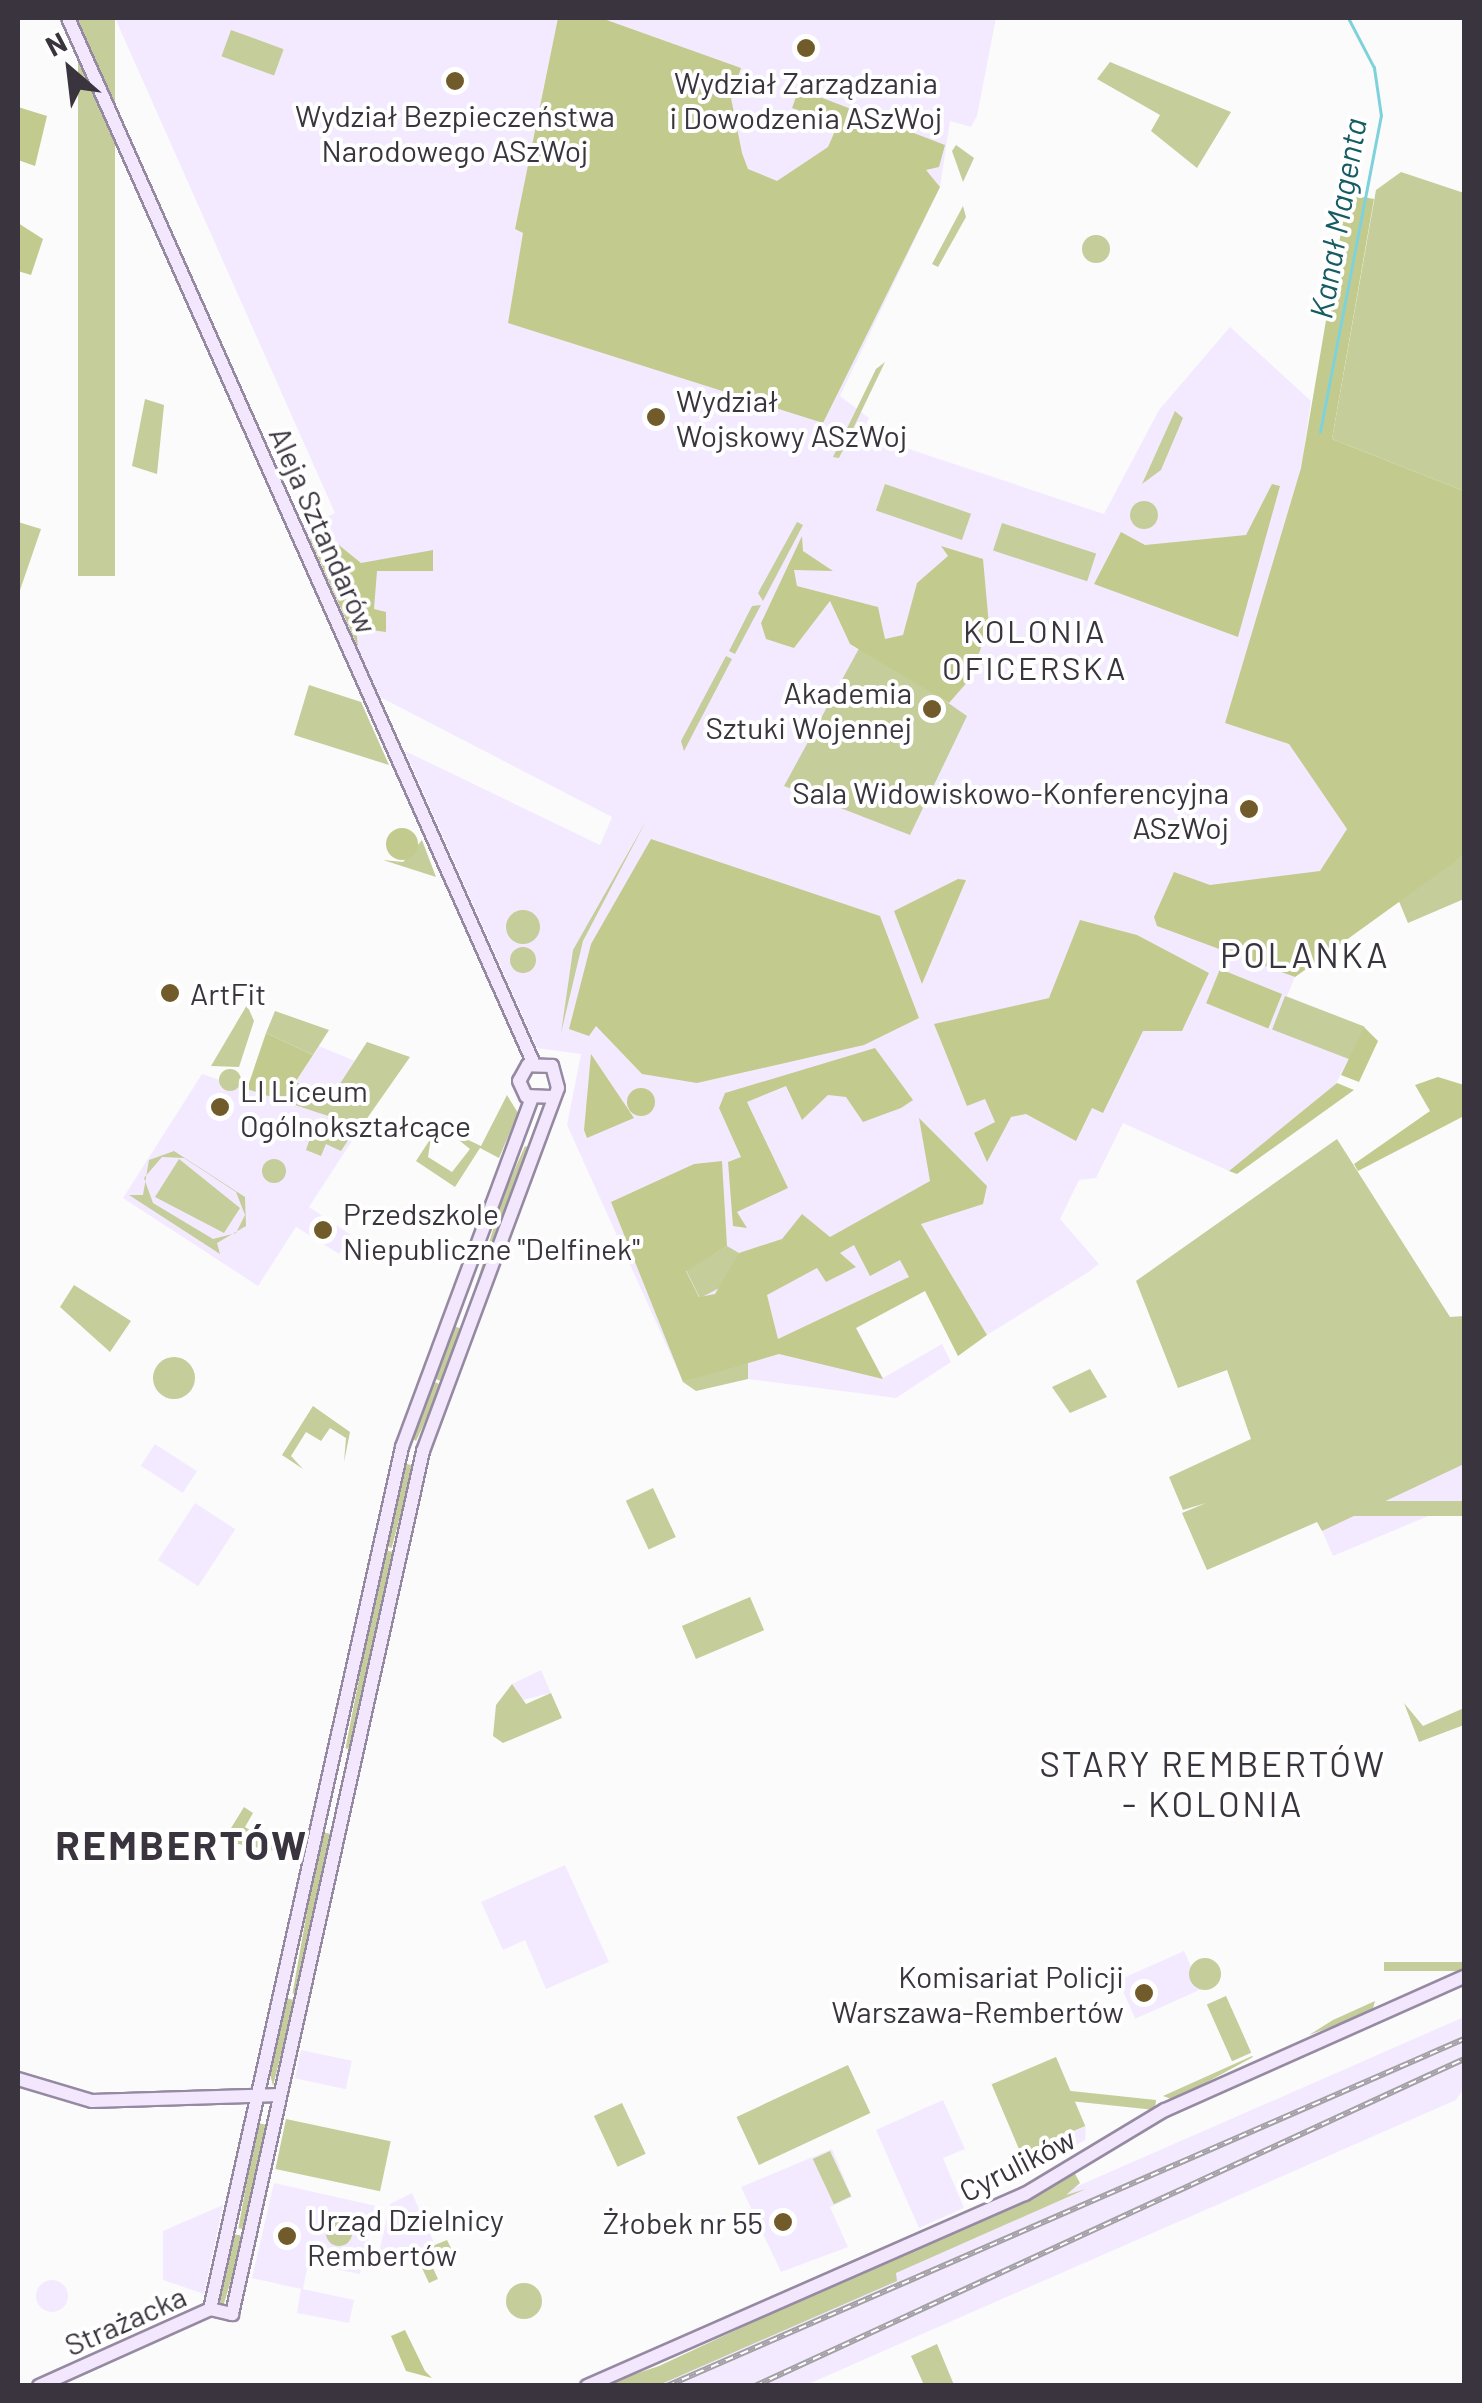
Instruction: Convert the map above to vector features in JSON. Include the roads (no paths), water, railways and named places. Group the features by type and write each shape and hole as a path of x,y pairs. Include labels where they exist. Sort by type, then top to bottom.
{"street":[{"name":"Aleja Sztandarów","path":"68,18 533,1062"},
{"path":"18,2079 92,2102 259,2091 280,2095 423,1452 526,1187 556,1071 533,1062 519,1081 530,1100"},
{"path":"530,1100 551,1098"},
{"path":"210,2309 402,1447 530,1100"},
{"name":"Cyrulików","path":"587,2386 1025,2194 1165,2110 1464,1977"},
{"name":"Strażacka","path":"39,2386 210,2309 232,2314 280,2095"}],"waterway":[{"name":"Kanał Magenta","path":"1320,432 1381,116 1374,68 1348,18"}],"railway":[{"path":"667,2386 1464,2039"},
{"path":"755,2386 1464,2059"}],"place":[{"name":"Wydział Zarządzania i Dowodzenia ASzWoj","path":"806,48"},
{"name":"Wydział Bezpieczeństwa Narodowego ASzWoj","path":"455,81"},
{"name":"Wydział Wojskowy ASzWoj","path":"656,417"},
{"name":"Akademia Sztuki Wojennej","path":"932,709"},
{"name":"Sala Widowiskowo-Konferencyjna ASzWoj","path":"1249,809"},
{"name":"ArtFit","path":"170,993"},
{"name":"LI Liceum Ogólnokształcące","path":"220,1107"},
{"name":"Przedszkole Niepubliczne \"Delfinek\"","path":"323,1230"},
{"name":"Komisariat Policji Warszawa-Rembertów","path":"1144,1993"},
{"name":"Żłobek nr 55","path":"783,2222"},
{"name":"Urząd Dzielnicy Rembertów","path":"287,2236"}],"district":[{"name":"KOLONIA OFICERSKA","path":"1035,650"},
{"name":"POLANKA","path":"1305,954"},
{"name":"STARY REMBERTÓW - KOLONIA","path":"1213,1783"},
{"name":"REMBERTÓW","path":"182,1844"}]}
